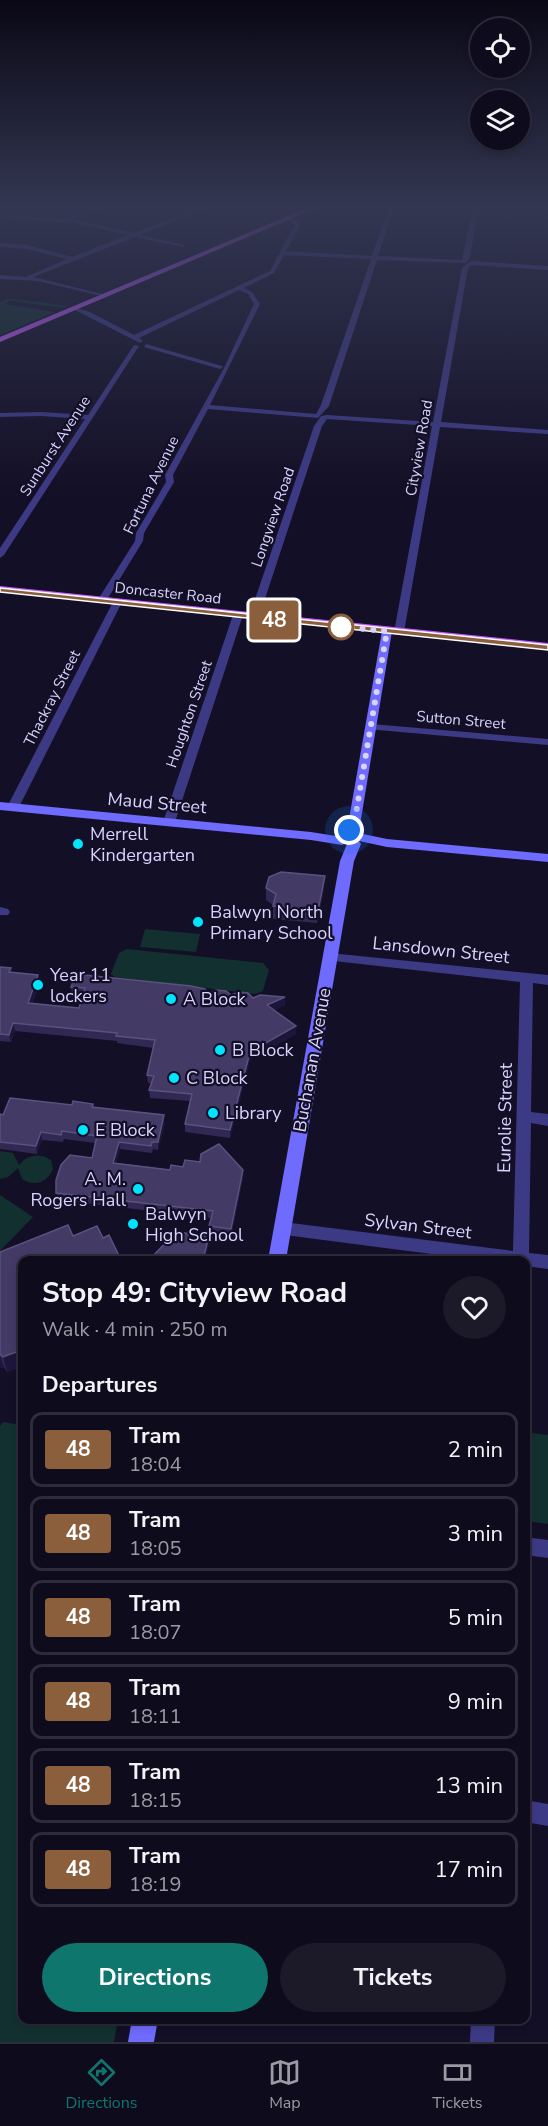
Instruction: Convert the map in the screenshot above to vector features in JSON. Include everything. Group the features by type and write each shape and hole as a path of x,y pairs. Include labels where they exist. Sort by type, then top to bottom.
{"main road":[{"path":"0,340 91,301"},
{"name":"Doncaster Road","path":"0,589 548,646"}],"street":[{"path":"139,346 218,301"},
{"name":"Fortuna Avenue","path":"102,601 139,541 140,533 170,482 169,475 257,304 255,301"},
{"name":"Longview Road","path":"254,617 360,301"},
{"name":"Cityview Road","path":"393,631 437,424 459,301"},
{"path":"75,308 88,313 139,346 223,368"},
{"name":"Sunburst Avenue","path":"0,555 139,346"},
{"path":"205,407 548,432"},
{"path":"2,416 41,414 90,417"},
{"name":"Thackray Street","path":"6,806 117,602"},
{"name":"Houghton Street","path":"169,822 238,615"},
{"name":"Buchanan Avenue","path":"278,1256 350,839 371,727 393,631"},
{"name":"Sutton Street","path":"371,727 548,742"},
{"name":"Maud Street","path":"6,806 548,858"},
{"name":"Lansdown Street","path":"330,957 548,980"},
{"name":"Eurolie Street","path":"521,1256 528,978"},
{"path":"525,1117 548,1120"},
{"name":"Sylvan Street","path":"283,1229 497,1256"},
{"name":"Sylvan Street","path":"530,1260 548,1262"},
{"path":"530,1547 548,1549"},
{"path":"530,1812 548,1815"},
{"path":"141,2042 144,2024"},
{"path":"482,2042 483,2024"}],"green space":[{"path":"10,301 4,304 55,312 0,335 0,302"},
{"path":"13,301 69,306 63,308"},
{"path":"145,929 200,934 196,952 140,947"},
{"path":"127,949 263,963 269,970 263,991 255,994 115,977 111,974 119,953"},
{"path":"0,1151 13,1153 19,1165 26,1159 42,1156 51,1160 53,1169 47,1178 36,1183 22,1179 18,1168 8,1177 0,1179"},
{"path":"0,1195 33,1217 0,1251"},
{"path":"3,1422 18,1424 18,2024 117,2024 114,2042 0,2042 0,1426"},
{"path":"530,1433 548,1435 548,1524 530,1522"}],"building":[{"path":"281,872 325,876 318,911 273,906 276,894 266,888 269,877"},
{"path":"0,967 11,968 9,972 38,975 28,1003 79,1008 85,988 71,987 76,974 191,986 205,989 209,993 216,990 226,991 231,995 239,992 248,993 253,998 260,995 285,997 267,1005 296,1026 250,1052 230,1130 185,1124 192,1094 149,1090 154,1076 147,1075 155,1040 116,1036 117,1033 13,1023 9,1035 0,1034"},
{"path":"10,1098 72,1105 73,1101 93,1104 92,1107 164,1115 158,1142 152,1142 151,1146 119,1142 113,1163 170,1170 171,1165 183,1167 185,1160 200,1162 201,1154 219,1144 243,1170 231,1229 209,1226 213,1211 56,1193 56,1180 61,1165 70,1155 92,1158 97,1136 62,1131 61,1135 41,1132 36,1146 0,1142 0,1114 3,1115"},
{"path":"68,1225 73,1236 97,1226 103,1238 109,1235 119,1256 18,1256 18,1351 3,1357 0,1354 0,1252"},
{"path":"176,1232 209,1236 204,1256 153,1256"}],"tram line":[{"path":"0,590 548,648"},
{"name":"48","path":"0,590 217,615 548,648"}],"place":[{"name":"Merrell Kindergarten","path":"78,844"},
{"name":"Balwyn North Primary School","path":"198,922"},
{"name":"Year 11 lockers","path":"38,985"},
{"name":"A Block","path":"171,999"},
{"name":"B Block","path":"220,1050"},
{"name":"C Block","path":"174,1078"},
{"name":"Library","path":"213,1113"},
{"name":"E Block","path":"83,1130"},
{"name":"A. M. Rogers Hall","path":"138,1189"},
{"name":"Balwyn High School","path":"133,1224"}],"route":[{"path":"341,627 387,631 355,819 349,830"}]}
